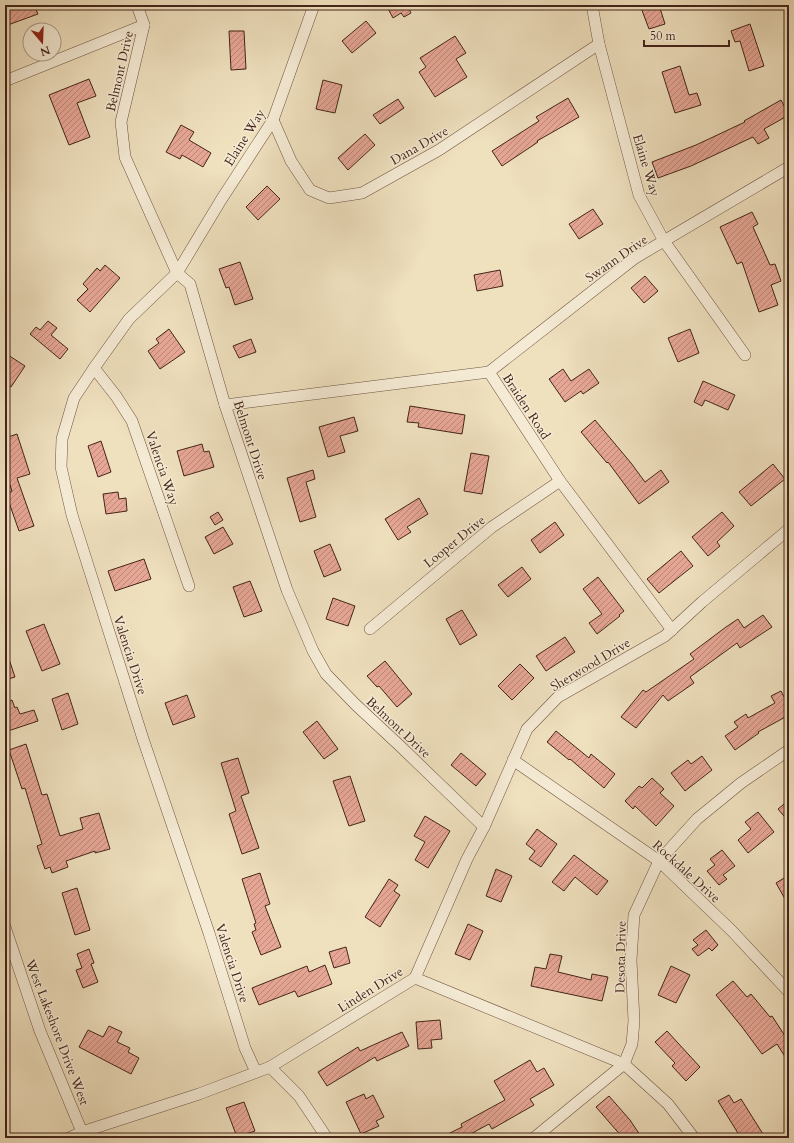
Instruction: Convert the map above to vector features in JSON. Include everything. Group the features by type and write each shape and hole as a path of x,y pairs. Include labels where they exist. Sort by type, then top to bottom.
{"street":[{"name":"Belmont Drive","path":"137,5 144,25 121,122 125,157 177,272 190,284 225,405 287,590 313,651 326,674 356,705 484,828"},
{"name":"Elaine Way","path":"177,272 220,200 273,120 314,5"},
{"name":"Elaine Way","path":"592,5 599,44 639,195 664,241 745,355"},
{"path":"5,81 144,25"},
{"name":"Dana Drive","path":"273,120 290,161 310,190 329,198 362,193 439,150 599,44"},
{"name":"Swann Drive","path":"489,372 635,258 789,167"},
{"name":"Valencia Drive","path":"177,272 129,319 74,398 62,439 61,467 72,515 144,739 245,1048 256,1072"},
{"name":"Valencia Way","path":"94,368 116,396 132,421 189,586"},
{"name":"Braiden Road","path":"225,405 489,372 560,481 672,630"},
{"name":"Looper Drive","path":"370,629 492,527 560,481"},
{"name":"Sherwood Drive","path":"415,978 467,859 484,828 527,728 558,697 665,636 702,602 789,529"},
{"name":"Desota Drive","path":"534,1138 624,1064 632,1044 634,1021 631,960 634,915 659,861 697,819 741,782 789,750"},
{"name":"Rockdale Drive","path":"513,760 659,861 732,931 789,992"},
{"name":"West Lakeshore Drive West","path":"5,928 40,1031 82,1132"},
{"name":"Linden Drive","path":"82,1132 199,1094 270,1067 415,978 624,1064 668,1104 694,1138"},
{"path":"270,1067 299,1096 327,1138"},
{"path":"69,1138 82,1132"}],"building":[{"path":"5,5 34,5 38,14 5,26"},
{"path":"386,5 415,5 409,9 411,13 404,17 401,13 393,18"},
{"path":"640,5 659,5 665,24 649,29"},
{"path":"366,21 376,33 352,53 342,41"},
{"path":"750,24 764,66 749,71 740,41 735,42 731,31"},
{"path":"229,31 244,31 246,69 231,70"},
{"path":"455,36 466,53 456,59 467,77 435,97 419,72 426,67 420,58"},
{"path":"680,66 689,95 697,93 701,105 675,113 662,72"},
{"path":"89,79 96,96 77,103 90,137 69,145 49,95"},
{"path":"323,80 342,85 335,113 316,109"},
{"path":"568,98 579,117 537,141 538,142 502,166 492,151 539,121 536,117"},
{"path":"398,99 404,108 380,124 373,115"},
{"path":"781,100 789,115 764,129 769,138 758,144 753,137 691,166 658,178 652,162 696,145 745,122 744,121"},
{"path":"181,125 194,132 189,140 211,153 203,167 182,155 180,159 166,152"},
{"path":"365,134 375,145 348,170 338,158"},
{"path":"267,186 280,199 258,220 246,207"},
{"path":"593,209 603,224 579,239 569,224"},
{"path":"752,212 758,224 753,227 770,265 775,264 781,281 771,285 778,305 759,312 742,262 737,264 720,227"},
{"path":"240,262 253,299 235,305 229,287 226,288 219,269"},
{"path":"105,265 120,278 90,312 77,300 88,289 83,284 97,268 100,271"},
{"path":"500,270 503,286 477,291 474,275"},
{"path":"645,276 658,291 644,303 631,288"},
{"path":"48,321 57,328 51,335 68,349 60,359 30,334 36,327 40,330"},
{"path":"169,329 185,352 160,369 148,351 159,343 156,339"},
{"path":"690,329 699,353 678,362 668,338"},
{"path":"251,339 256,352 239,358 233,346"},
{"path":"5,353 25,366 11,387 5,383"},
{"path":"563,369 571,381 589,369 599,383 583,394 581,391 565,402 549,379"},
{"path":"703,381 735,395 728,410 705,400 702,406 694,402"},
{"path":"410,406 465,415 462,434 418,427 419,423 407,422"},
{"path":"354,417 358,431 340,436 345,452 328,457 319,427"},
{"path":"595,420 645,482 661,470 669,482 639,504 608,462 607,463 581,432"},
{"path":"17,434 30,474 17,478 34,526 19,531 6,494 12,491 5,470 5,438"},
{"path":"101,441 111,472 98,477 88,446"},
{"path":"202,444 204,452 209,451 214,467 184,476 177,451"},
{"path":"471,453 489,456 482,494 464,491"},
{"path":"773,464 785,479 751,506 739,492"},
{"path":"313,470 315,479 306,482 316,517 300,522 287,478"},
{"path":"118,492 119,499 126,498 127,511 106,514 103,494"},
{"path":"419,498 428,514 407,527 411,532 398,540 385,519"},
{"path":"218,512 223,520 215,525 210,517"},
{"path":"722,512 734,526 717,542 720,546 708,556 692,537"},
{"path":"555,522 564,535 540,553 531,540"},
{"path":"223,527 233,544 214,554 205,537"},
{"path":"330,544 341,570 324,577 314,551"},
{"path":"681,551 693,566 659,593 647,579"},
{"path":"144,559 151,579 115,591 108,571"},
{"path":"522,567 531,579 508,597 498,585"},
{"path":"598,577 624,611 619,615 620,616 597,634 589,623 602,614 583,589"},
{"path":"250,581 262,611 244,617 233,587"},
{"path":"333,598 355,606 348,626 326,619"},
{"path":"462,610 477,635 460,645 446,619"},
{"path":"763,615 772,627 740,648 737,643 690,677 694,683 668,701 663,695 636,728 621,717 643,690 646,692 694,659 690,654 726,627 738,619 744,628"},
{"path":"44,624 60,664 42,671 26,631"},
{"path":"565,637 575,652 546,671 536,656"},
{"path":"5,653 7,653 15,677 5,680"},
{"path":"385,661 412,694 397,707 379,686 377,687 367,676"},
{"path":"520,664 534,678 512,700 498,686"},
{"path":"781,691 784,697 789,694 789,715 758,732 759,733 735,750 725,736 738,727 734,722 746,714 748,718 775,703 771,696"},
{"path":"68,693 78,724 62,730 52,699"},
{"path":"187,695 195,717 173,725 165,703"},
{"path":"12,700 15,708 17,707 20,714 34,710 38,721 5,732 5,703"},
{"path":"317,721 338,749 324,759 303,732"},
{"path":"556,731 589,758 591,754 615,774 604,788 570,759 569,760 547,742"},
{"path":"26,744 42,795 47,794 60,836 83,829 80,818 99,813 110,849 95,853 95,851 66,861 68,867 52,873 50,867 45,869 37,846 42,844 25,788 22,789 9,750"},
{"path":"461,753 486,774 476,786 451,765"},
{"path":"702,756 712,770 685,791 671,773 688,760 691,764"},
{"path":"238,758 249,793 241,796 259,848 242,854 229,814 236,811 221,763"},
{"path":"350,776 365,821 349,826 333,781"},
{"path":"652,778 664,789 660,793 674,806 656,826 635,806 633,809 625,801 639,786 642,788"},
{"path":"789,800 789,822 778,809"},
{"path":"758,812 774,832 748,853 738,840 751,829 745,822"},
{"path":"425,816 450,831 428,868 415,860 425,842 414,836"},
{"path":"537,829 557,844 541,867 529,859 535,851 526,844"},
{"path":"722,850 735,866 723,875 727,879 719,885 707,871 715,865 710,859"},
{"path":"574,855 608,881 597,895 575,877 564,891 552,882"},
{"path":"496,869 512,876 501,902 486,896"},
{"path":"260,873 270,904 265,906 281,947 261,955 252,932 256,930 254,924 256,923 242,879"},
{"path":"789,875 789,906 776,883"},
{"path":"389,879 398,885 394,891 400,895 380,927 365,917"},
{"path":"77,888 90,930 75,935 62,893"},
{"path":"468,924 483,931 470,960 455,954"},
{"path":"706,930 718,945 712,951 709,948 698,956 692,949 698,945 693,940"},
{"path":"346,947 350,963 334,968 329,952"},
{"path":"89,949 94,963 91,964 98,982 83,988 76,970 82,968 77,954"},
{"path":"550,954 562,956 558,972 591,980 592,974 608,977 602,1001 531,986 535,967 546,969"},
{"path":"325,965 332,984 298,997 295,991 259,1005 252,988 307,966 309,972"},
{"path":"671,966 690,975 676,1003 658,995"},
{"path":"733,981 747,997 751,994 770,1017 772,1016 789,1042 789,1063 777,1044 762,1054 716,995"},
{"path":"440,1020 442,1039 431,1040 432,1048 418,1049 416,1022"},
{"path":"109,1026 122,1032 117,1042 130,1048 128,1052 139,1058 131,1074 79,1047 88,1030 103,1037"},
{"path":"667,1031 700,1067 686,1081 672,1066 675,1063 655,1042"},
{"path":"402,1032 409,1046 377,1061 375,1057 327,1086 318,1072 358,1047 360,1051"},
{"path":"530,1060 537,1072 544,1068 554,1085 530,1099 534,1105 492,1129 489,1124 463,1138 440,1138 462,1127 461,1124 505,1100 494,1081"},
{"path":"364,1094 366,1099 373,1095 384,1117 376,1121 379,1126 361,1134 346,1102"},
{"path":"729,1095 734,1103 741,1099 763,1134 756,1138 741,1138 718,1101"},
{"path":"609,1096 630,1120 642,1138 623,1138 596,1107"},
{"path":"244,1102 255,1131 237,1137 226,1108"}]}
